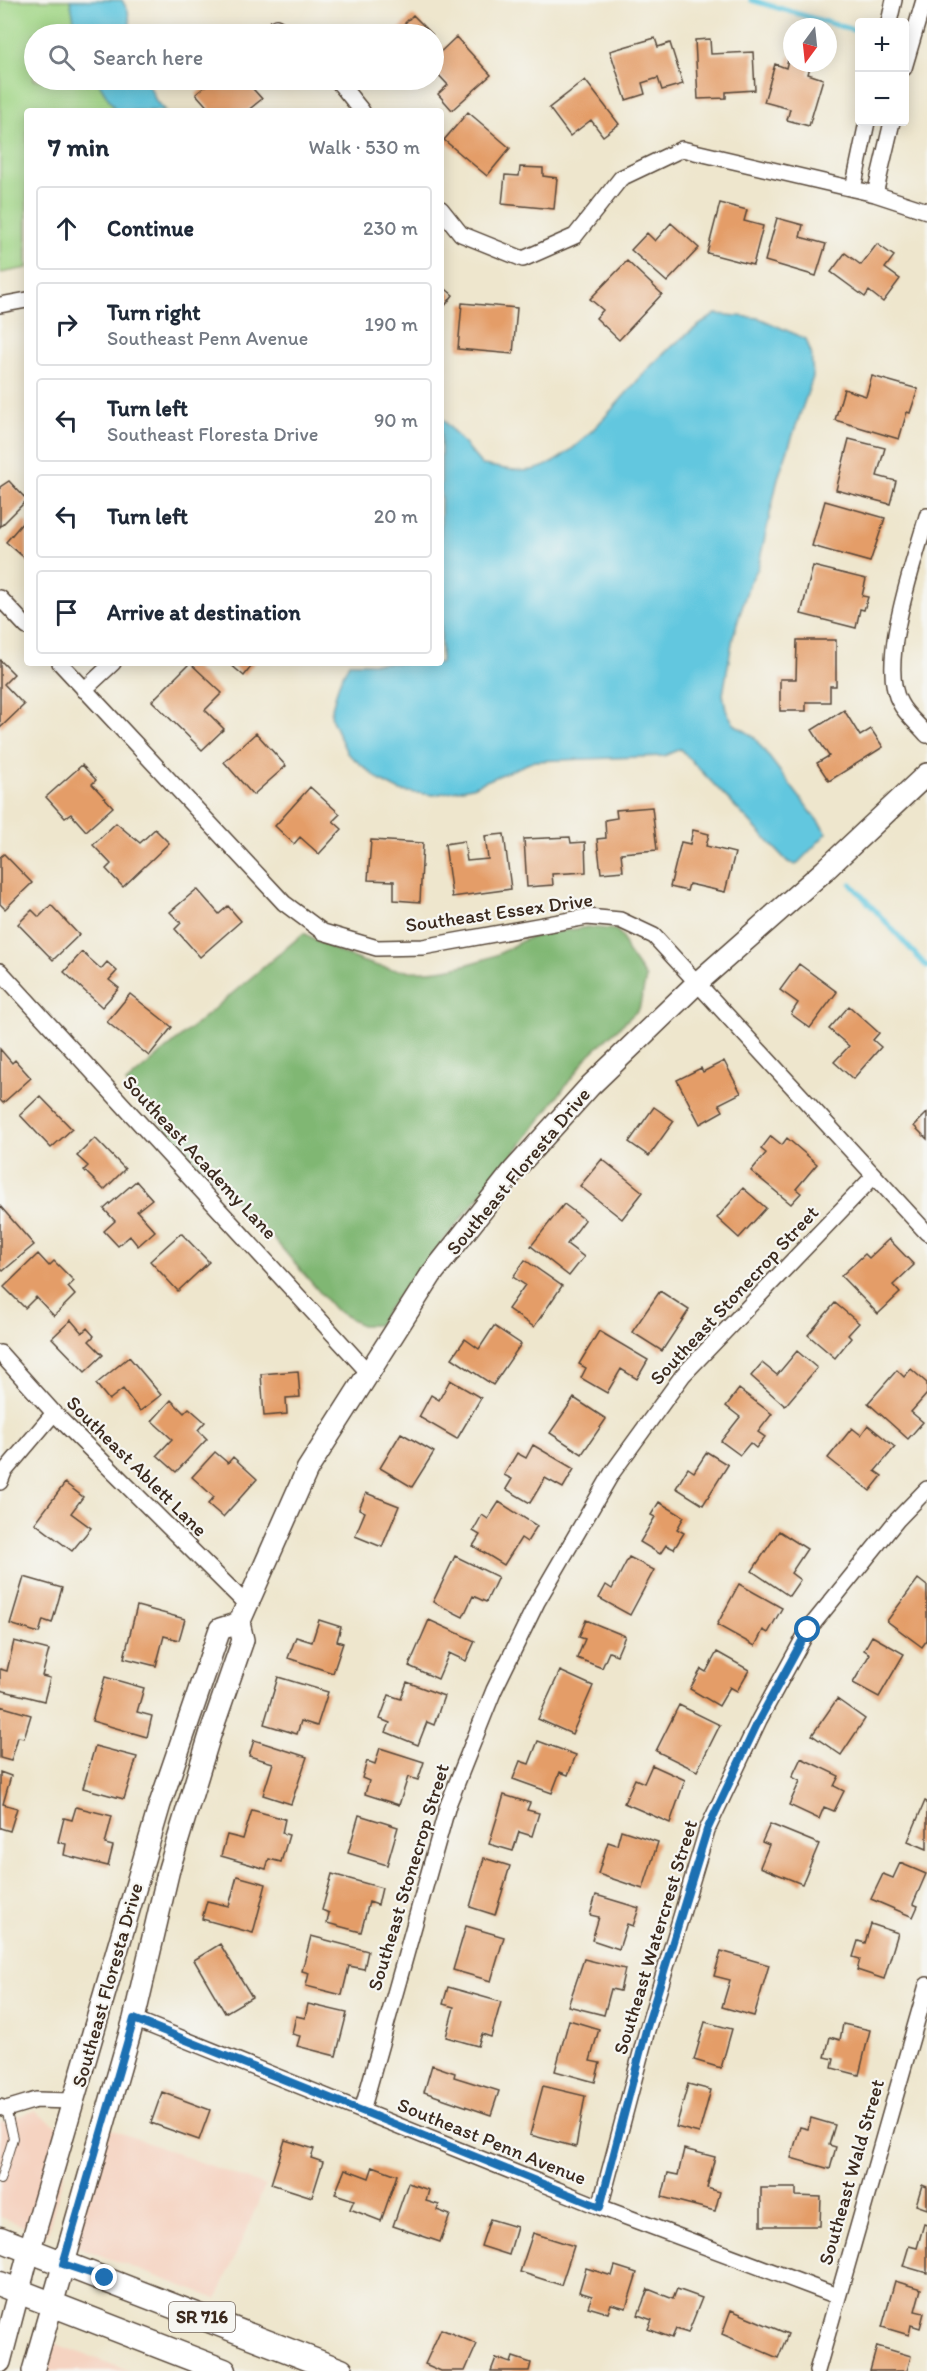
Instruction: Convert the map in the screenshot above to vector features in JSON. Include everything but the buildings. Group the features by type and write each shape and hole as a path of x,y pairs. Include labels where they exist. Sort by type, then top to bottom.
{"main road":[{"name":"SR 716","path":"0,2239 341,2371"},
{"name":"SR 716","path":"9,2288 224,2371"}],"street":[{"path":"891,18 894,0"},
{"path":"909,51 924,0"},
{"path":"345,90 360,108"},
{"path":"853,189 866,126"},
{"path":"875,194 891,126"},
{"path":"444,212 462,234 523,259 575,236 621,178 682,148 875,194 927,211"},
{"path":"0,304 24,300"},
{"path":"927,516 898,626 891,666 899,703 927,735"},
{"path":"0,598 24,624"},
{"name":"Southeast Essex Drive","path":"63,666 284,903 323,932 377,948 423,947 587,917 620,920 654,936 927,1233"},
{"path":"84,690 110,666"},
{"name":"Southeast Floresta Drive","path":"33,2371 134,2019 175,1848 243,1640 243,1614 307,1470 431,1275 514,1170 590,1086 697,983 825,870 927,774"},
{"name":"Southeast Academy Lane","path":"0,971 368,1371"},
{"name":"Southeast Stonecrop Street","path":"362,2110 448,1804 494,1690 537,1602 612,1473 683,1375 874,1176"},
{"name":"Southeast Ablett Lane","path":"0,1353 243,1614"},
{"path":"0,1482 4,1472 54,1413"},
{"name":"Southeast Watercrest Street","path":"600,2207 646,2030 707,1830 759,1720 808,1630 897,1520 927,1489"},
{"name":"Southeast Floresta Drive","path":"0,2362 9,2288 29,2252 160,1804 220,1629 243,1614"},
{"name":"Southeast Wald Street","path":"817,2371 927,1985"},
{"name":"Southeast Penn Avenue","path":"134,2019 600,2207 837,2296"},
{"path":"3,2108 36,2100 73,2102"}],"lane":[{"path":"0,2180 14,2139 3,2108"}],"shaded area":[{"path":"34,2111 74,2137 47,2235 0,2217 0,2121 10,2123 12,2118"},
{"path":"97,2124 265,2186 217,2299 65,2242"},
{"path":"39,2338 130,2371 30,2371"}],"green space":[{"path":"0,0 85,0 100,24 24,24 24,90 139,90 150,108 24,108 24,269 0,273"},
{"path":"587,927 616,930 622,936 627,951 646,978 639,1009 589,1055 514,1154 387,1310 378,1325 361,1325 334,1309 274,1239 186,1153 126,1083 304,933 328,947 374,965 397,970 420,971 469,964 496,955 531,937"}],"water":[{"path":"70,0 122,0 128,11 130,24 75,24"},
{"path":"103,90 151,90 162,108 114,108"},
{"path":"716,314 759,318 806,339 811,353 813,377 778,478 758,568 749,584 733,637 723,694 726,710 734,724 753,736 827,833 796,865 788,862 680,749 664,756 534,761 472,787 434,795 400,791 381,781 347,753 332,720 331,712 339,683 348,666 444,666 444,421 482,465 526,471 548,465 582,441 655,362 692,330"}],"waterway":[{"path":"751,0 855,31"},
{"path":"851,884 927,967"}],"route":[{"path":"105,2278 63,2264 134,2019 600,2207 646,2030 707,1830 759,1720 808,1630"}]}
